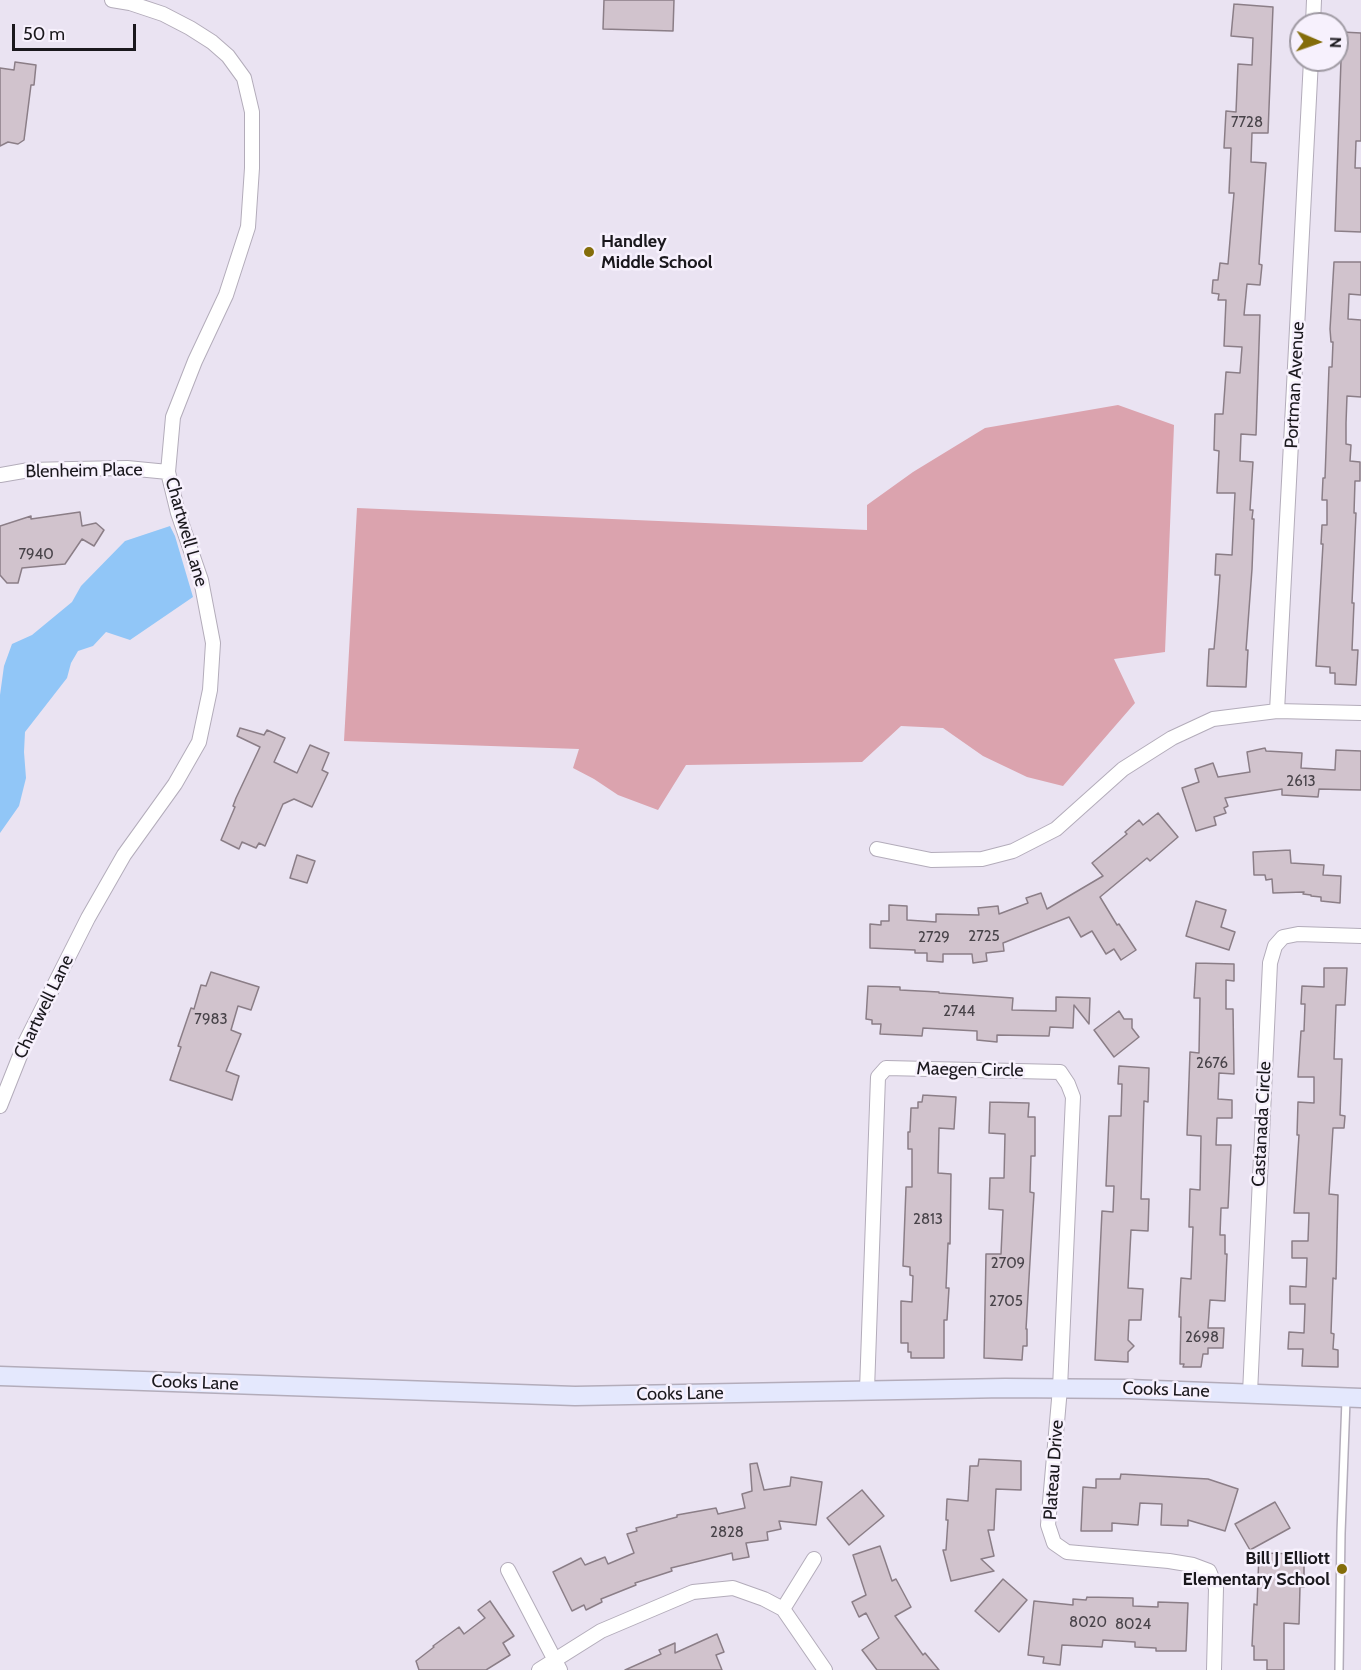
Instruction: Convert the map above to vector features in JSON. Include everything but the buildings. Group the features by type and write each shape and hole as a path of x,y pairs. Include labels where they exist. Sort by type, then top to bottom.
{"main road":[{"name":"Cooks Lane","path":"0,1376 575,1396 1060,1388 1354,1398"}],"street":[{"name":"Chartwell Lane","path":"0,1106 25,1043 88,918 124,855 175,784 199,742 210,690 213,643 201,580 178,513 168,472 173,417 195,361 226,294 248,227 252,168 252,112 244,78 228,56 212,42 163,14 130,3 112,0"},
{"name":"Portman Avenue","path":"1277,711 1310,72"},
{"name":"Blenheim Place","path":"0,475 29,470 127,468 168,472"},
{"path":"877,849 931,860 982,859 1013,851 1056,829 1123,769 1172,738 1213,719 1277,711 1361,713"},
{"name":"Castanada Circle","path":"1250,1393 1270,963 1275,946 1283,937 1298,934 1361,936"},
{"name":"Maegen Circle","path":"867,1390 878,1077 886,1068 1060,1072 1068,1084 1073,1097 1060,1388"},
{"name":"Plateau Drive","path":"1060,1388 1048,1508 1048,1525 1054,1543 1066,1552 1169,1561 1193,1565 1209,1571 1216,1588 1214,1670"},
{"path":"783,1609 814,1558"},
{"path":"508,1570 557,1665"},
{"path":"539,1670 557,1665 601,1631 693,1592 733,1588 764,1599 783,1609 825,1670"}],"lane":[{"path":"1339,1670 1340,1555 1354,1398"}],"shaded area":[{"path":"1118,405 1174,425 1165,652 1114,659 1135,703 1063,786 1027,777 983,756 943,728 901,726 862,762 686,765 658,810 618,795 573,768 579,749 344,741 357,508 867,530 867,505 913,472 985,428"}],"water":[{"path":"170,526 193,597 130,640 106,632 93,646 78,651 71,663 67,678 25,732 26,778 19,806 0,833 0,695 4,666 12,644 32,635 72,602 81,586 125,541"}],"place":[{"name":"Handley Middle School","path":"589,252"},
{"name":"Bill J Elliott Elementary School","path":"1342,1569"}]}
